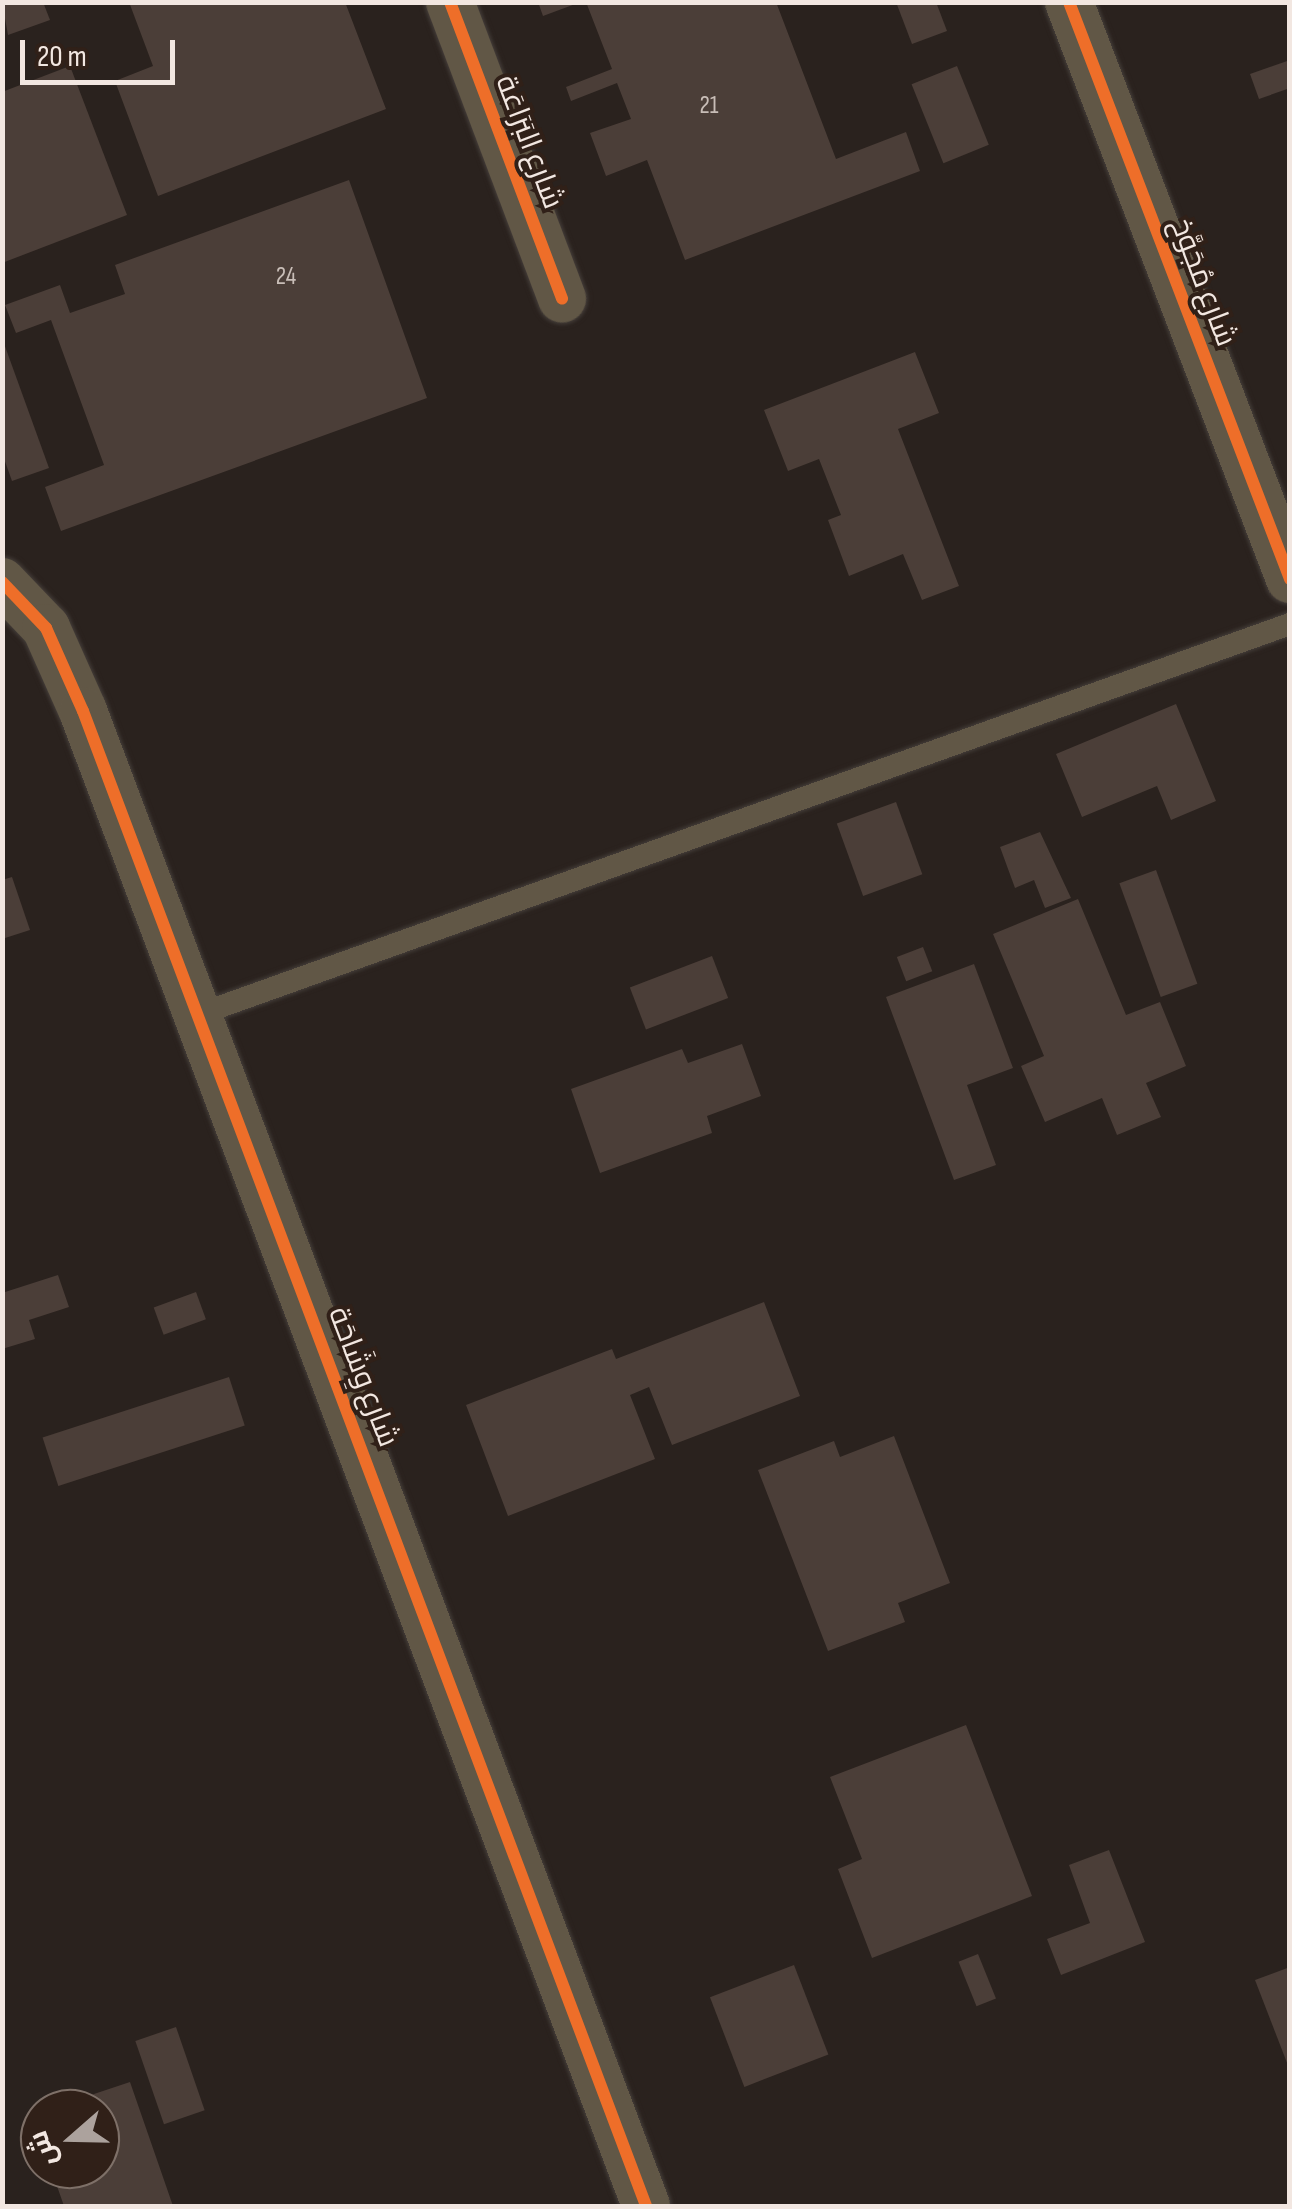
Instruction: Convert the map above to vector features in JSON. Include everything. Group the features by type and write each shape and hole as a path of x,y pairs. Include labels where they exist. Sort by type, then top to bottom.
{"street":[{"name":"شارع البَرَاعَة","path":"450,2 562,299"},
{"name":"شارع مُجَوَّخ","path":"1070,2 1290,579"},
{"name":"شارع وِشَاحَة","path":"2,582 46,628 200,1014 646,2206"}],"lane":[{"path":"200,1014 1290,624"}],"building":[{"path":"2,2 43,2 50,20 8,35"},
{"path":"129,2 345,2 386,109 158,196 115,81 153,66"},
{"path":"538,2 578,2 578,3 543,16"},
{"path":"586,2 776,2 836,159 906,132 920,171 685,260 647,160 606,176 590,133 631,119 617,83 571,101 566,87 612,69"},
{"path":"896,2 936,2 947,31 912,44"},
{"path":"1290,60 1290,88 1259,99 1250,74"},
{"path":"70,66 127,215 2,263 2,92"},
{"path":"957,66 989,145 943,163 912,84"},
{"path":"349,180 427,398 61,531 45,487 104,465 51,320 16,333 5,305 60,285 70,313 125,294 115,265"},
{"path":"2,338 49,468 12,481 2,453"},
{"path":"915,352 939,413 898,429 959,586 922,600 903,554 849,576 828,520 841,515 819,459 788,471 764,410"},
{"path":"1176,704 1216,801 1171,820 1157,786 1082,817 1056,754"},
{"path":"896,802 922,874 863,896 837,824"},
{"path":"1040,832 1071,898 1045,908 1034,880 1015,888 1000,847"},
{"path":"1156,870 1197,984 1161,997 1119,883"},
{"path":"12,877 30,930 2,939 2,880"},
{"path":"1078,899 1126,1015 1160,1002 1186,1066 1146,1083 1161,1117 1117,1135 1102,1098 1045,1122 1021,1066 1044,1056 993,934"},
{"path":"923,947 932,971 906,981 897,957"},
{"path":"712,956 728,998 646,1030 630,988"},
{"path":"974,964 1013,1068 967,1085 996,1165 954,1180 886,997"},
{"path":"742,1044 761,1096 707,1116 712,1133 600,1173 571,1089 682,1049 688,1063"},
{"path":"58,1275 69,1307 29,1320 35,1339 2,1349 2,1293"},
{"path":"196,1292 206,1319 164,1335 154,1307"},
{"path":"764,1302 800,1396 672,1445 649,1387 630,1395 655,1459 508,1516 466,1405 612,1349 616,1359"},
{"path":"229,1377 245,1426 58,1486 43,1438"},
{"path":"894,1436 950,1583 898,1603 905,1622 828,1651 758,1470 834,1441 840,1457"},
{"path":"966,1725 1032,1896 872,1958 838,1869 862,1859 830,1777"},
{"path":"1109,1850 1145,1942 1061,1975 1047,1939 1090,1923 1069,1865"},
{"path":"978,1954 996,1999 977,2006 959,1962"},
{"path":"794,1965 828,2055 744,2087 710,1997"},
{"path":"1290,1967 1290,2068 1289,2068 1255,1980"},
{"path":"176,2027 205,2110 164,2124 135,2041"},
{"path":"130,2082 173,2206 64,2206 58,2189 120,2189 120,2089 109,2089"}],"cycle path":[{"path":"450,2 562,299"},
{"path":"1069,2 1290,579"},
{"path":"2,582 46,628 83,711 646,2206"}]}
